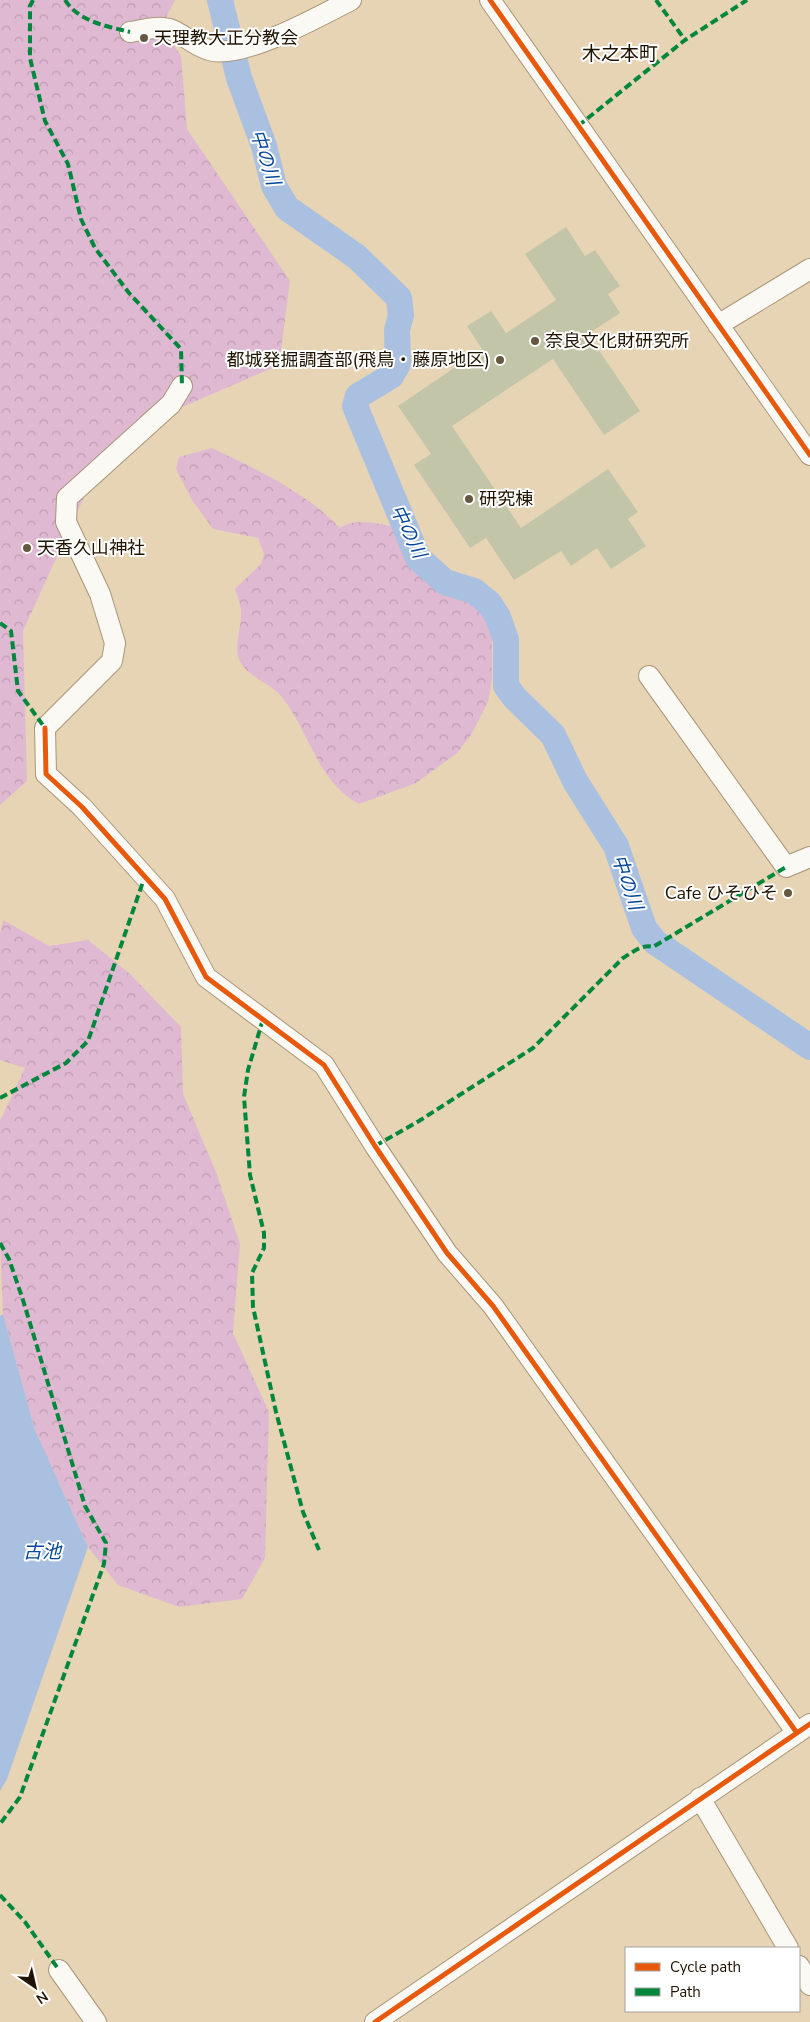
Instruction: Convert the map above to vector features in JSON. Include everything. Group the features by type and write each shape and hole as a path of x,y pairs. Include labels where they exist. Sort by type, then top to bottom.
{"street":[{"path":"130,32 157,28 170,29 209,50 236,50 292,30 352,0"},
{"path":"490,0 810,455"},
{"path":"718,325 810,269"},
{"path":"182,386 171,404 67,498 66,522 100,594 115,643 112,661 45,728 46,774 82,807 165,899 206,977 324,1065 375,1146 447,1253 494,1306 803,1729 375,2022"},
{"path":"649,676 786,867 810,857"},
{"path":"700,1798 787,1947"},
{"path":"800,1968 810,1985"},
{"path":"59,1970 96,2022"}],"green space":[{"path":"0,0 175,0 161,27 181,56 187,129 290,281 279,365 134,428 85,495 23,631 27,781 0,805"},
{"path":"212,448 263,473 296,492 327,515 340,528 360,522 396,527 410,545 414,563 444,589 481,602 492,634 492,679 488,702 471,735 457,753 416,783 359,804 333,783 282,697 251,674 241,663 237,650 241,608 235,589 261,564 264,554 258,538 213,529 192,500 176,469 179,457"},
{"path":"3,920 49,946 88,940 130,974 181,1027 183,1094 216,1172 240,1244 233,1333 269,1412 265,1558 242,1599 179,1607 118,1585 88,1547 35,1430 3,1314 0,1239 0,1121 25,1068 0,1060 0,934"}],"water":[{"name":"古池","path":"3,1314 35,1430 88,1547 7,1779 0,1791 0,1316"}],"building":[{"path":"566,227 585,256 595,250 620,286 608,294 620,313 588,334 640,411 604,435 553,359 452,426 521,528 608,469 638,512 628,519 646,546 611,569 597,548 571,566 561,551 514,580 486,538 470,548 414,465 431,454 398,406 482,349 467,326 491,311 506,333 556,300 525,254"}],"waterway":[{"name":"中の川","path":"220,0 239,78 264,146 274,186 287,208 357,257 399,298 401,315 397,330 398,364 391,376 358,396 355,406 418,558 445,582 474,591 489,603 498,617 506,640 506,686 515,698 553,735 575,781 616,846 644,928 655,942 810,1047"}],"marked path":[{"path":"33,0 30,6 30,58 45,121 68,164 81,219 95,248 129,293 181,349 182,386"},
{"path":"65,0 78,13 94,22 130,32"},
{"path":"656,0 685,40"},
{"path":"578,126 685,40 747,0"},
{"path":"0,623 11,631 18,691 45,728"},
{"path":"375,1146 419,1121 533,1048 623,958 641,948 653,947 786,867"},
{"path":"0,1098 66,1063 88,1041 145,876"},
{"path":"263,1019 248,1070 244,1097 250,1175 264,1233 264,1248 252,1273 253,1307 276,1412 303,1512 319,1550"},
{"path":"0,1243 9,1259 23,1300 85,1506 106,1543 104,1564 20,1797 0,1824"},
{"path":"0,1895 25,1922 59,1970"}],"cycle path":[{"path":"490,0 810,455"},
{"path":"45,728 46,774 82,807 165,899 206,977 324,1065 375,1146 447,1253 493,1306 797,1733"},
{"path":"375,2022 810,1724"}],"place":[{"name":"天理教大正分教会","path":"144,38"},
{"name":"奈良文化財研究所","path":"535,341"},
{"name":"都城発掘調査部(飛鳥・藤原地区)","path":"500,360"},
{"name":"研究棟","path":"469,499"},
{"name":"天香久山神社","path":"27,548"},
{"name":"Cafe ひそひそ","path":"788,893"}],"district":[{"name":"木之本町","path":"620,53"}]}
